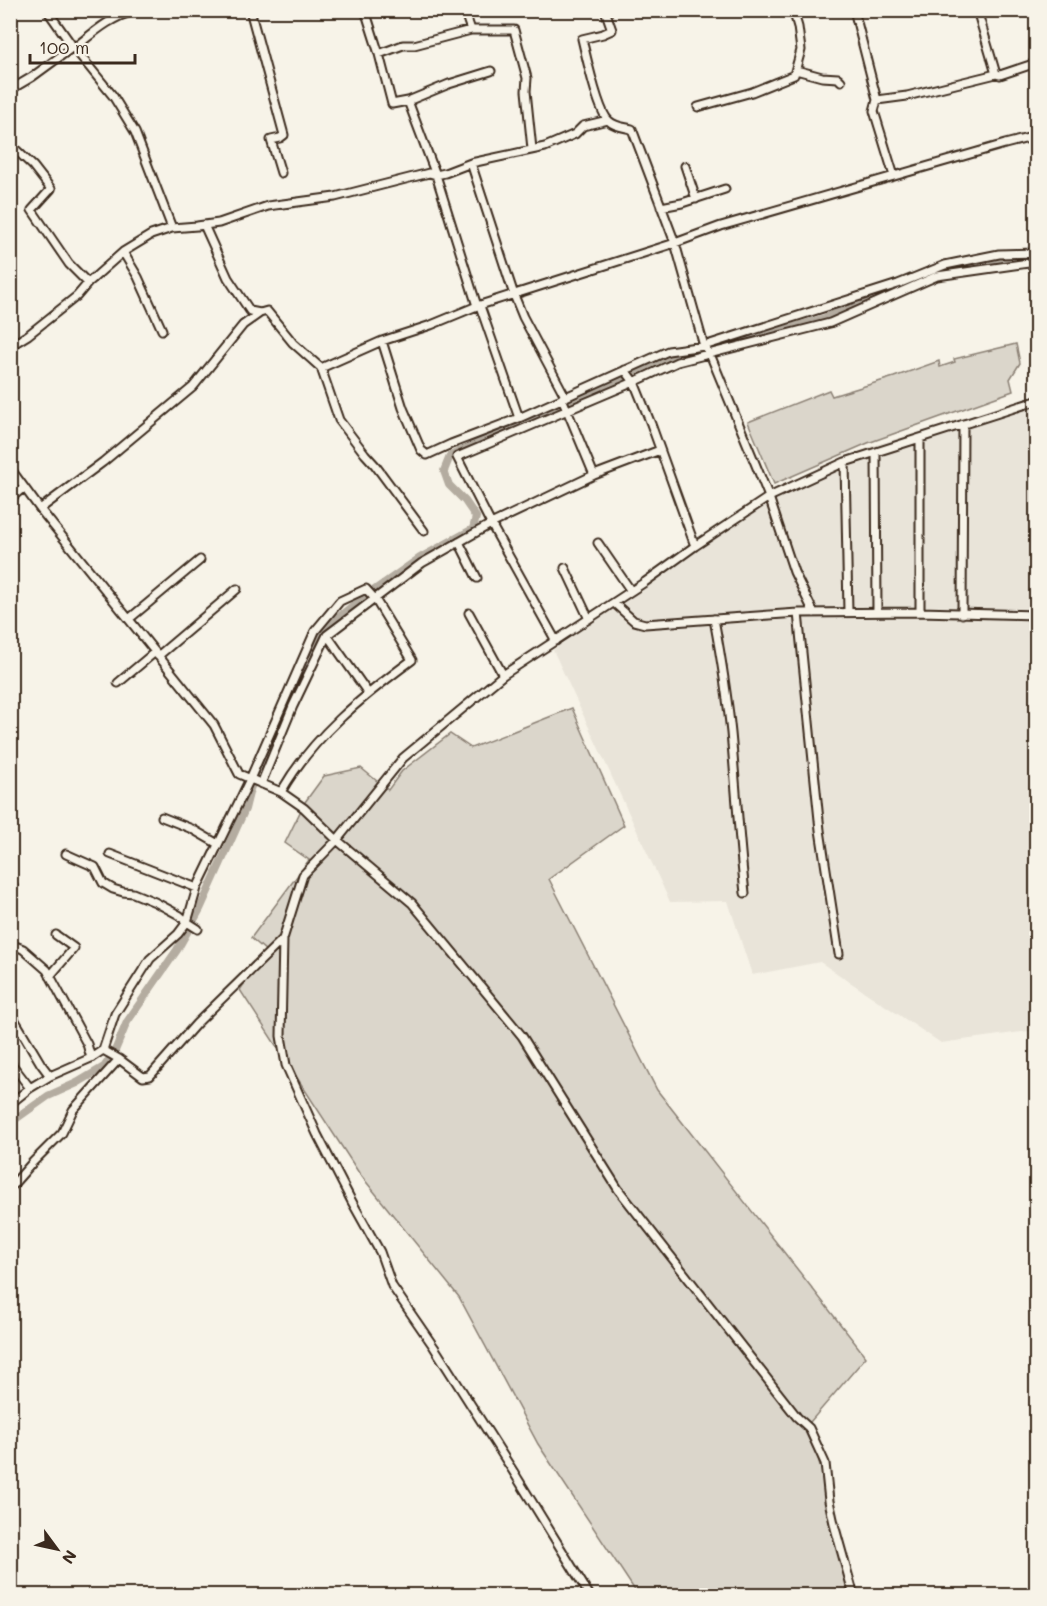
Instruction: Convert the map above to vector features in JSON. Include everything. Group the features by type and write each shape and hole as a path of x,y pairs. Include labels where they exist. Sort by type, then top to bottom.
{"street":[{"path":"47,10 73,48 113,96 135,132 172,228"},
{"path":"250,10 284,135 271,140 281,173"},
{"path":"365,10 392,104 408,101 449,84 491,71"},
{"path":"464,10 471,30"},
{"path":"605,10 612,30 582,39 602,110 608,120 616,126 632,129 675,243 704,346 710,354 769,497 794,572 814,613"},
{"path":"698,107 752,92 794,75 801,50 793,10"},
{"path":"854,10 877,100 874,111 894,176"},
{"path":"977,10 996,74"},
{"path":"10,90 32,77 102,26 124,13 135,11"},
{"path":"379,54 403,45 414,45 471,30 514,30 527,78 526,91 532,149"},
{"path":"877,100 907,96 996,74 1000,75 1036,63"},
{"path":"796,70 822,77 838,78 842,81"},
{"path":"408,101 436,175 478,306 519,418"},
{"path":"10,346 28,335 77,296 123,252 151,235 172,228 219,223 268,206 335,197 429,173 436,175 445,173 471,163 545,147 575,134 583,126 608,120"},
{"path":"321,368 382,341 478,306 675,243 720,226 1036,136"},
{"path":"10,144 33,166 51,189 32,210 69,264 88,283"},
{"path":"471,163 514,295 564,397 567,410 594,475"},
{"path":"685,166 696,198"},
{"path":"661,207 725,189"},
{"path":"204,225 228,278 250,311 260,313"},
{"path":"123,252 132,265 162,330"},
{"path":"382,341 403,408 421,450 427,455 519,418 668,351 704,346 898,284 945,265 999,254 1036,253"},
{"path":"457,457 677,362 830,323 937,276 1036,262"},
{"path":"40,509 103,462 193,387 243,325 267,311 293,342 321,368 339,420 424,531"},
{"path":"625,370 634,382 651,424 695,546"},
{"path":"590,1596 434,1347 392,1286 380,1252 317,1134 286,1065 281,1036 283,939 303,875 337,840 403,759 503,675 614,603 769,497 845,462 1036,401"},
{"path":"962,614 963,424"},
{"path":"920,438 920,612"},
{"path":"451,444 491,524 556,641"},
{"path":"261,784 293,706 327,635 422,563 491,524 594,475 660,450"},
{"path":"876,452 877,612"},
{"path":"845,462 848,612"},
{"path":"10,468 40,509 214,725 239,774 281,792 304,808 337,840 412,903 522,1036 618,1189 797,1418 809,1428 825,1463 835,1528 854,1596"},
{"path":"10,499 24,488"},
{"path":"459,542 477,578"},
{"path":"598,543 631,591"},
{"path":"129,619 200,560"},
{"path":"565,568 589,619"},
{"path":"118,683 237,589"},
{"path":"10,1104 50,1076 91,1058 103,1050 115,1014 150,959 178,934 187,922 197,888 250,779 315,631 340,601 366,589 375,599 412,660 368,693 311,747 281,792"},
{"path":"614,603 634,621 645,624 798,613 920,612 1036,615"},
{"path":"469,612 503,675"},
{"path":"798,613 820,830 839,954"},
{"path":"714,619 731,733 745,893"},
{"path":"327,635 368,693"},
{"path":"162,817 192,829 218,844"},
{"path":"66,854 95,867 103,882 113,889 148,899 179,915 198,929"},
{"path":"110,854 197,888"},
{"path":"10,895 13,886"},
{"path":"50,975 74,948 56,935"},
{"path":"103,1050 143,1077 150,1076 196,1024 283,939"},
{"path":"10,944 23,949 47,970 87,1044 91,1058"},
{"path":"10,1012 50,1076"},
{"path":"10,1188 62,1133 73,1110 119,1059"},
{"path":"10,1062 30,1088"}],"shaded area":[{"path":"1016,344 1020,363 1010,379 1013,391 868,443 774,484 748,422 829,390 832,396 939,361 940,367 955,362 954,359"},
{"path":"1036,398 1036,1030 941,1043 820,962 752,975 728,901 670,902 553,650 769,497 872,446"},
{"path":"572,708 624,825 549,879 657,1090 866,1357 804,1429 818,1458 854,1595 638,1595 538,1444 459,1297 359,1173 240,990 266,951 251,938 309,860 285,843 305,802 324,776 361,768 388,790 402,771 450,734 471,748"}],"waterway":[{"path":"743,342 825,318 945,269 1021,261"},
{"path":"309,652 323,630 356,603 420,558 473,529 476,517 465,501 449,485 444,471 450,456 663,358 711,351"},
{"path":"10,1123 48,1096 104,1067 114,1053 127,1022 177,950 200,909 245,809 250,789 294,688"}]}
